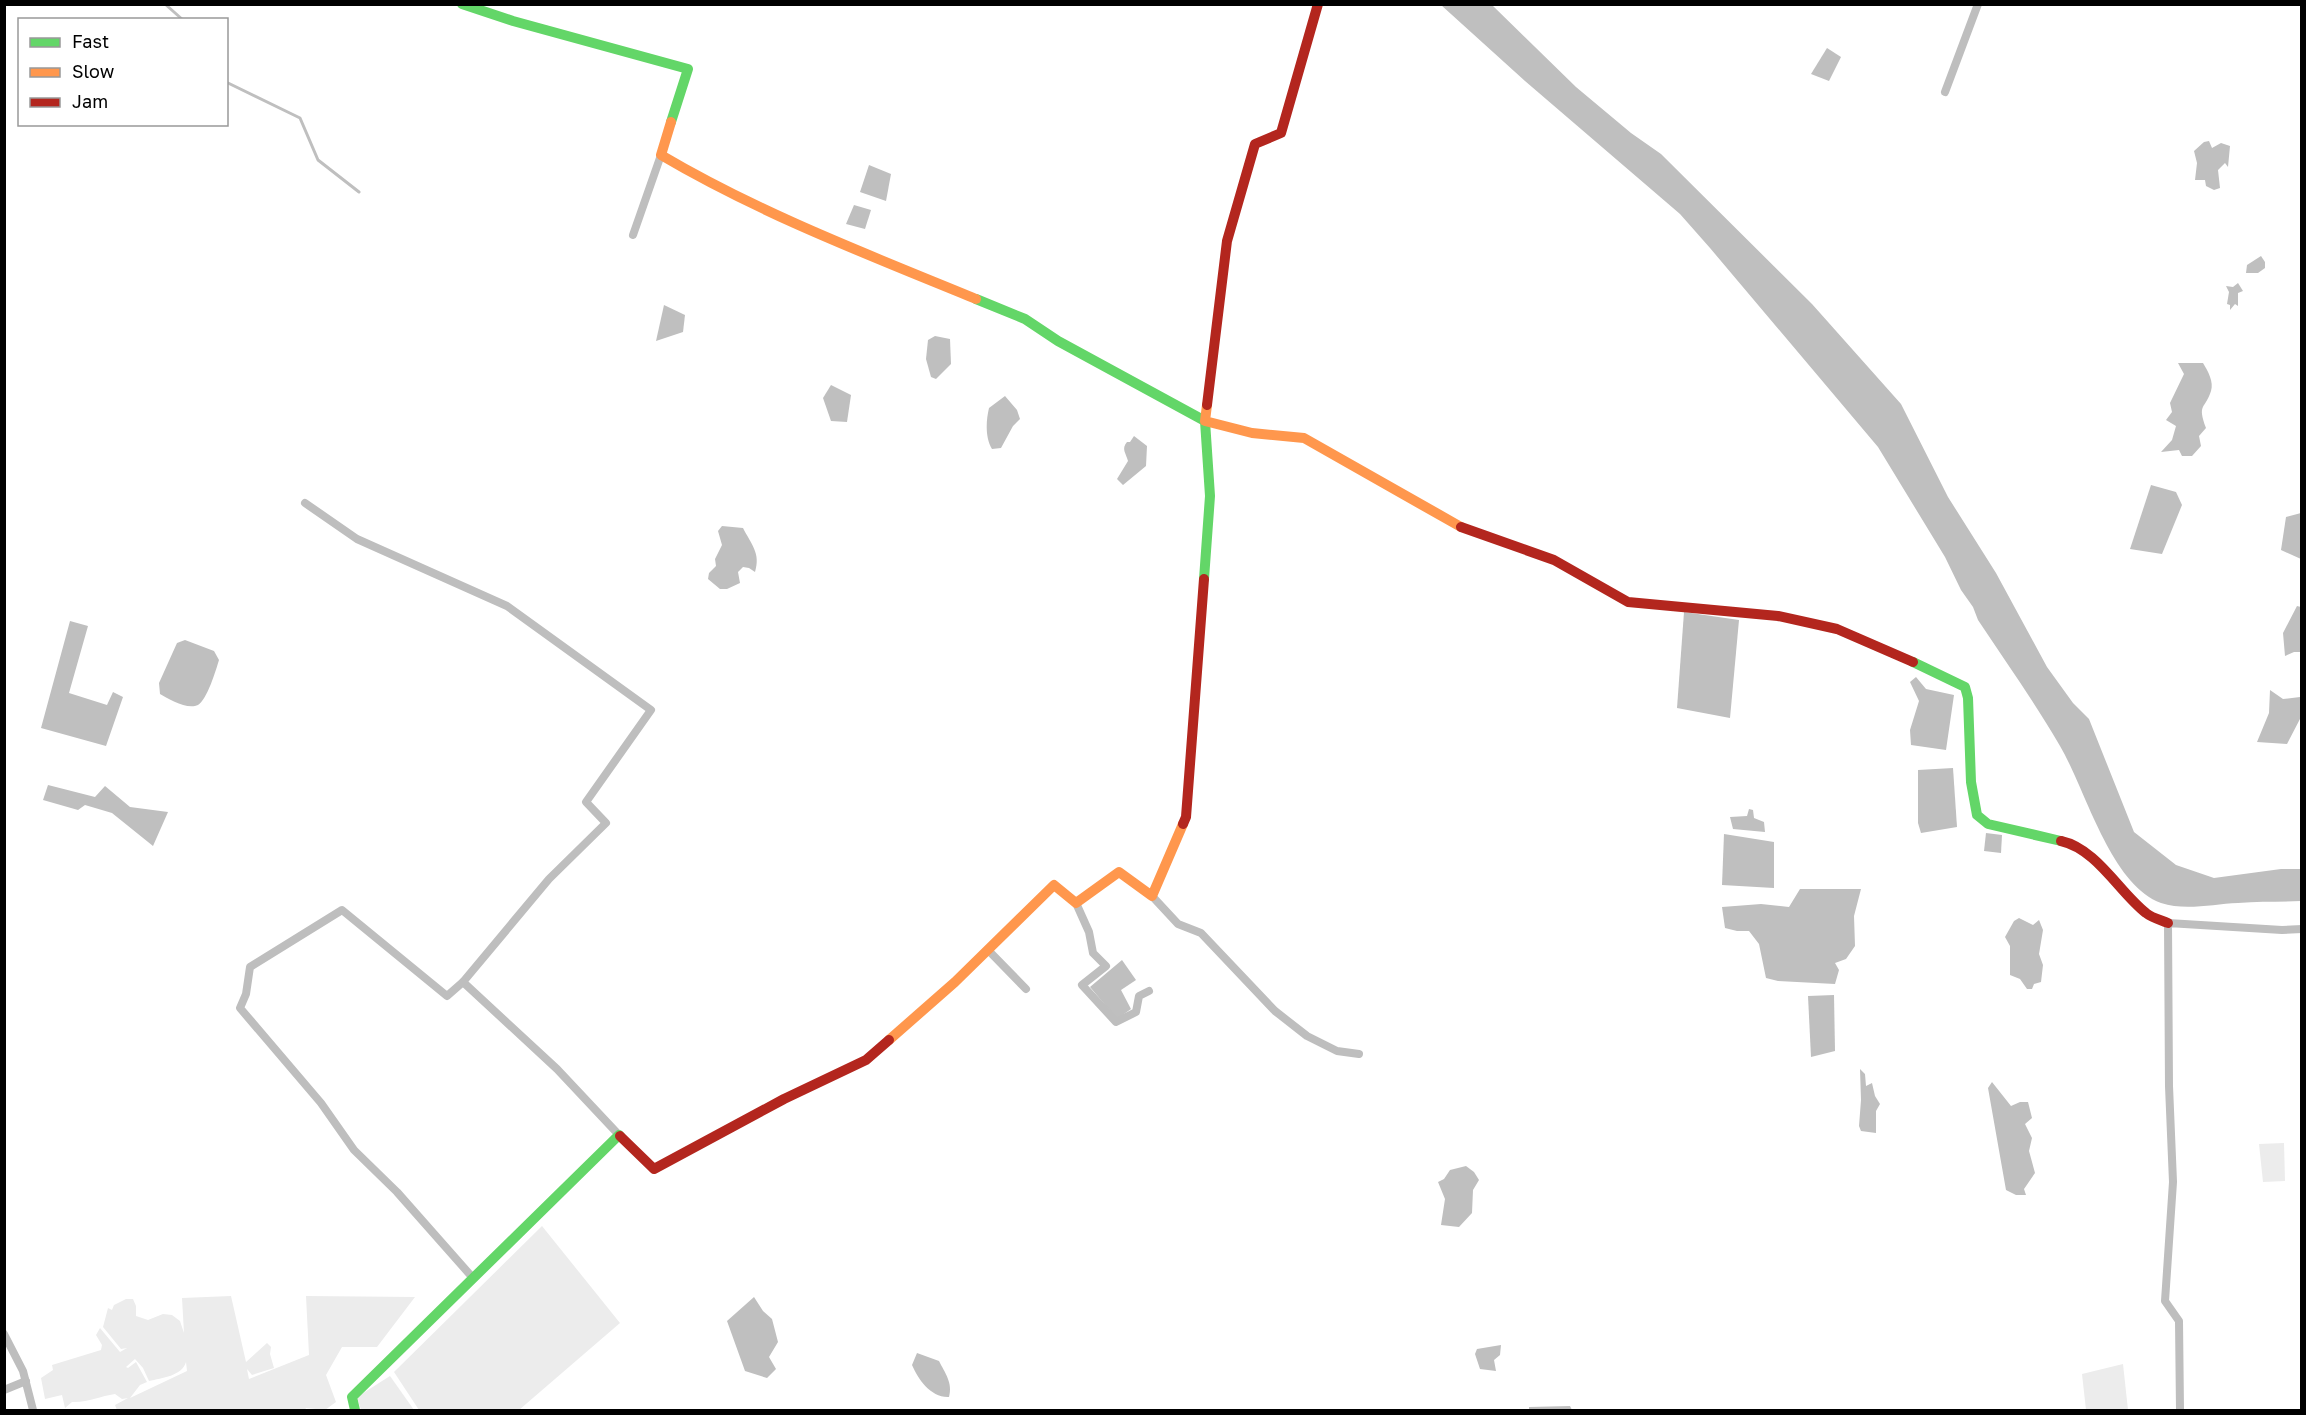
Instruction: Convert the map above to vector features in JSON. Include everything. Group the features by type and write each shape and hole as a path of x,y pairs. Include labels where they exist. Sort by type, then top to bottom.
{"street":[{"path":"462,4 513,21 688,69 662,155 633,235"},
{"path":"1152,896 1186,817 1210,496 1205,421 1227,241 1255,144 1281,133 1318,4"},
{"path":"1945,92 1978,4"},
{"path":"662,155 707,182 814,233 1025,319 1058,341 1205,421 1252,433 1304,438 1461,527 1554,560 1628,602 1778,616 1837,629 1933,670 1965,687 1968,698 1971,782 1977,815 1988,824 2071,843 2108,872 2147,914 2168,923 2282,930 2301,929"},
{"path":"304,503 357,538 507,606 651,710 586,802 606,823 549,879 463,981 447,996 342,910 250,968 246,994 240,1008 321,1103 354,1150 397,1192 473,1278"},
{"path":"1076,903 1119,872 1152,896 1178,924 1201,933 1275,1011 1307,1036 1337,1051 1359,1054"},
{"path":"463,981 557,1069 654,1169 784,1099 866,1060 956,981 1054,885 1076,903 1089,932 1093,954 1106,966 1082,985 1116,1022 1136,1012 1139,996 1149,991"},
{"path":"2168,923 2169,1086 2173,1182 2165,1301 2179,1321 2180,1410"},
{"path":"988,950 1026,989"},
{"path":"355,1410 352,1397 619,1135"},
{"path":"4,1334 23,1371 34,1410"},
{"path":"4,1390 26,1381"}],"shaded area":[{"path":"1441,5 1492,5 1576,87 1631,133 1661,154 1812,304 1901,404 1948,497 1996,573 2047,667 2073,703 2089,719 2134,832 2176,865 2214,878 2281,869 2301,869 2301,901 2180,907 2161,903 2143,893 2127,877 2101,834 2060,746 1978,620 1945,557 1878,447 1680,214 1525,81"},
{"path":"1827,48 1841,57 1829,81 1811,74"},
{"path":"2209,141 2212,148 2221,143 2230,146 2228,167 2225,163 2218,170 2220,188 2214,190 2206,186 2205,180 2195,180 2197,163 2194,151 2204,142"},
{"path":"869,165 891,174 886,201 860,192"},
{"path":"854,205 871,210 865,229 846,224"},
{"path":"2261,256 2265,262 2265,268 2258,273 2246,273 2247,265"},
{"path":"2238,283 2243,291 2238,293 2238,306 2235,304 2230,310 2230,305 2227,304 2229,292 2226,286 2233,287"},
{"path":"664,305 685,315 683,332 656,341"},
{"path":"935,336 950,339 951,364 936,379 931,377 926,359 928,340"},
{"path":"2178,363 2203,363 2212,384 2209,397 2202,410 2206,428 2199,436 2201,446 2192,456 2182,456 2179,450 2161,452 2172,440 2176,426 2166,420 2172,412 2170,403 2184,374"},
{"path":"831,385 851,395 847,422 831,421 823,398"},
{"path":"1005,396 1017,410 1020,419 1013,426 1001,448 992,449 987,429 989,408"},
{"path":"1134,436 1147,446 1146,466 1123,485 1117,479 1128,461 1124,447"},
{"path":"2151,485 2176,492 2182,505 2162,554 2130,549"},
{"path":"2302,513 2301,559 2281,550 2286,517"},
{"path":"722,526 743,528 757,559 755,572 743,567 738,572 740,583 727,589 720,589 708,579 709,573 716,566 715,559 722,545 718,531"},
{"path":"2297,606 2301,607 2301,652 2285,656 2283,633"},
{"path":"1684,612 1739,620 1730,718 1677,708"},
{"path":"70,621 88,626 69,693 107,705 113,692 123,697 106,746 41,728"},
{"path":"185,640 214,651 219,660 205,697 194,706 178,703 160,694 159,683 177,643"},
{"path":"1916,677 1926,689 1954,695 1946,750 1911,745 1910,730 1919,701 1910,682"},
{"path":"2270,690 2283,699 2300,697 2301,717 2287,744 2257,742 2269,713"},
{"path":"1953,768 1957,827 1921,833 1918,823 1918,770"},
{"path":"48,785 95,797 105,786 130,807 168,812 153,846 112,813 85,805 78,810 43,800"},
{"path":"1749,809 1753,810 1754,818 1764,822 1765,832 1733,829 1730,817 1747,816"},
{"path":"1986,833 2002,835 2001,853 1984,851"},
{"path":"1724,834 1774,842 1774,888 1722,885"},
{"path":"1800,889 1861,889 1854,916 1855,946 1846,959 1835,963 1839,970 1835,984 1778,981 1766,978 1759,944 1749,931 1725,928 1722,907 1761,904 1789,907"},
{"path":"2019,918 2033,925 2039,920 2043,930 2039,954 2043,965 2041,982 2034,984 2032,989 2027,989 2020,979 2010,975 2010,946 2005,937 2014,921"},
{"path":"1122,960 1136,980 1121,990 1131,1009 1117,1019 1090,987"},
{"path":"1834,995 1835,1051 1811,1057 1808,996"},
{"path":"1860,1069 1865,1074 1866,1086 1872,1083 1875,1096 1880,1104 1876,1111 1876,1133 1861,1131 1859,1126"},
{"path":"1992,1082 2011,1106 2020,1102 2028,1102 2032,1118 2025,1124 2032,1138 2029,1151 2035,1173 2024,1189 2026,1195 2016,1195 2006,1190 1988,1088"},
{"path":"2284,1143 2285,1181 2263,1182 2259,1144"},
{"path":"1466,1166 1479,1180 1473,1190 1472,1213 1459,1227 1441,1225 1445,1199 1438,1182 1444,1179 1450,1170"},
{"path":"542,1226 620,1323 519,1410 419,1410 394,1372"},
{"path":"231,1296 246,1362 267,1343 271,1347 270,1354 274,1368 252,1375 247,1369 249,1379 309,1355 306,1296 415,1297 377,1347 342,1347 326,1375 336,1402 325,1410 306,1408 305,1410 117,1410 115,1405 128,1398 122,1399 115,1394 72,1402 65,1408 62,1395 45,1399 41,1378 53,1370 52,1365 101,1350 102,1345 96,1335 100,1328 120,1352 127,1348 121,1349 103,1327 108,1308 112,1310 114,1305 126,1299 133,1299 136,1316 148,1320 163,1314 172,1315 180,1321 184,1333 182,1298","holes":["135,1359 143,1368 149,1381 176,1373 184,1367 186,1362 187,1371 130,1398 140,1385 147,1382 136,1362 126,1367"]},
{"path":"754,1297 763,1311 772,1319 778,1342 769,1357 776,1369 767,1378 745,1371 727,1321"},
{"path":"1501,1345 1500,1355 1494,1360 1496,1371 1480,1369 1475,1354 1477,1349"},
{"path":"917,1353 939,1361 949,1383 949,1397 936,1394 922,1382 912,1365"},
{"path":"2123,1364 2128,1410 2086,1410 2082,1374"},
{"path":"390,1376 414,1410 361,1410 357,1397"},
{"path":"1570,1406 1572,1410 1529,1410 1529,1407"}],"waterway":[{"path":"165,4 181,18"},
{"path":"228,83 300,118 318,160 359,192"}],"traffic: fast":[{"path":"462,4 513,21 688,69 671,122"},
{"path":"976,299 1025,319 1058,341 1205,421 1210,496 1204,579"},
{"path":"1913,662 1965,687 1968,698 1971,782 1977,815 1988,824 2061,841"},
{"path":"355,1410 352,1397 620,1136"}],"traffic: slow":[{"path":"671,122 661,155 776,215 976,299"},
{"path":"1207,405 1205,421 1252,433 1304,438 1461,527"},
{"path":"889,1040 955,982 1054,885 1076,903 1119,872 1152,896 1183,824"}],"traffic: jam":[{"path":"1207,405 1227,241 1255,144 1281,133 1318,4"},
{"path":"1461,527 1554,560 1628,602 1778,616 1837,629 1913,662"},
{"path":"1183,824 1186,817 1204,579"},
{"path":"2061,841 2086,853 2146,913 2168,923"},
{"path":"620,1136 654,1169 784,1099 866,1060 889,1040"}]}
